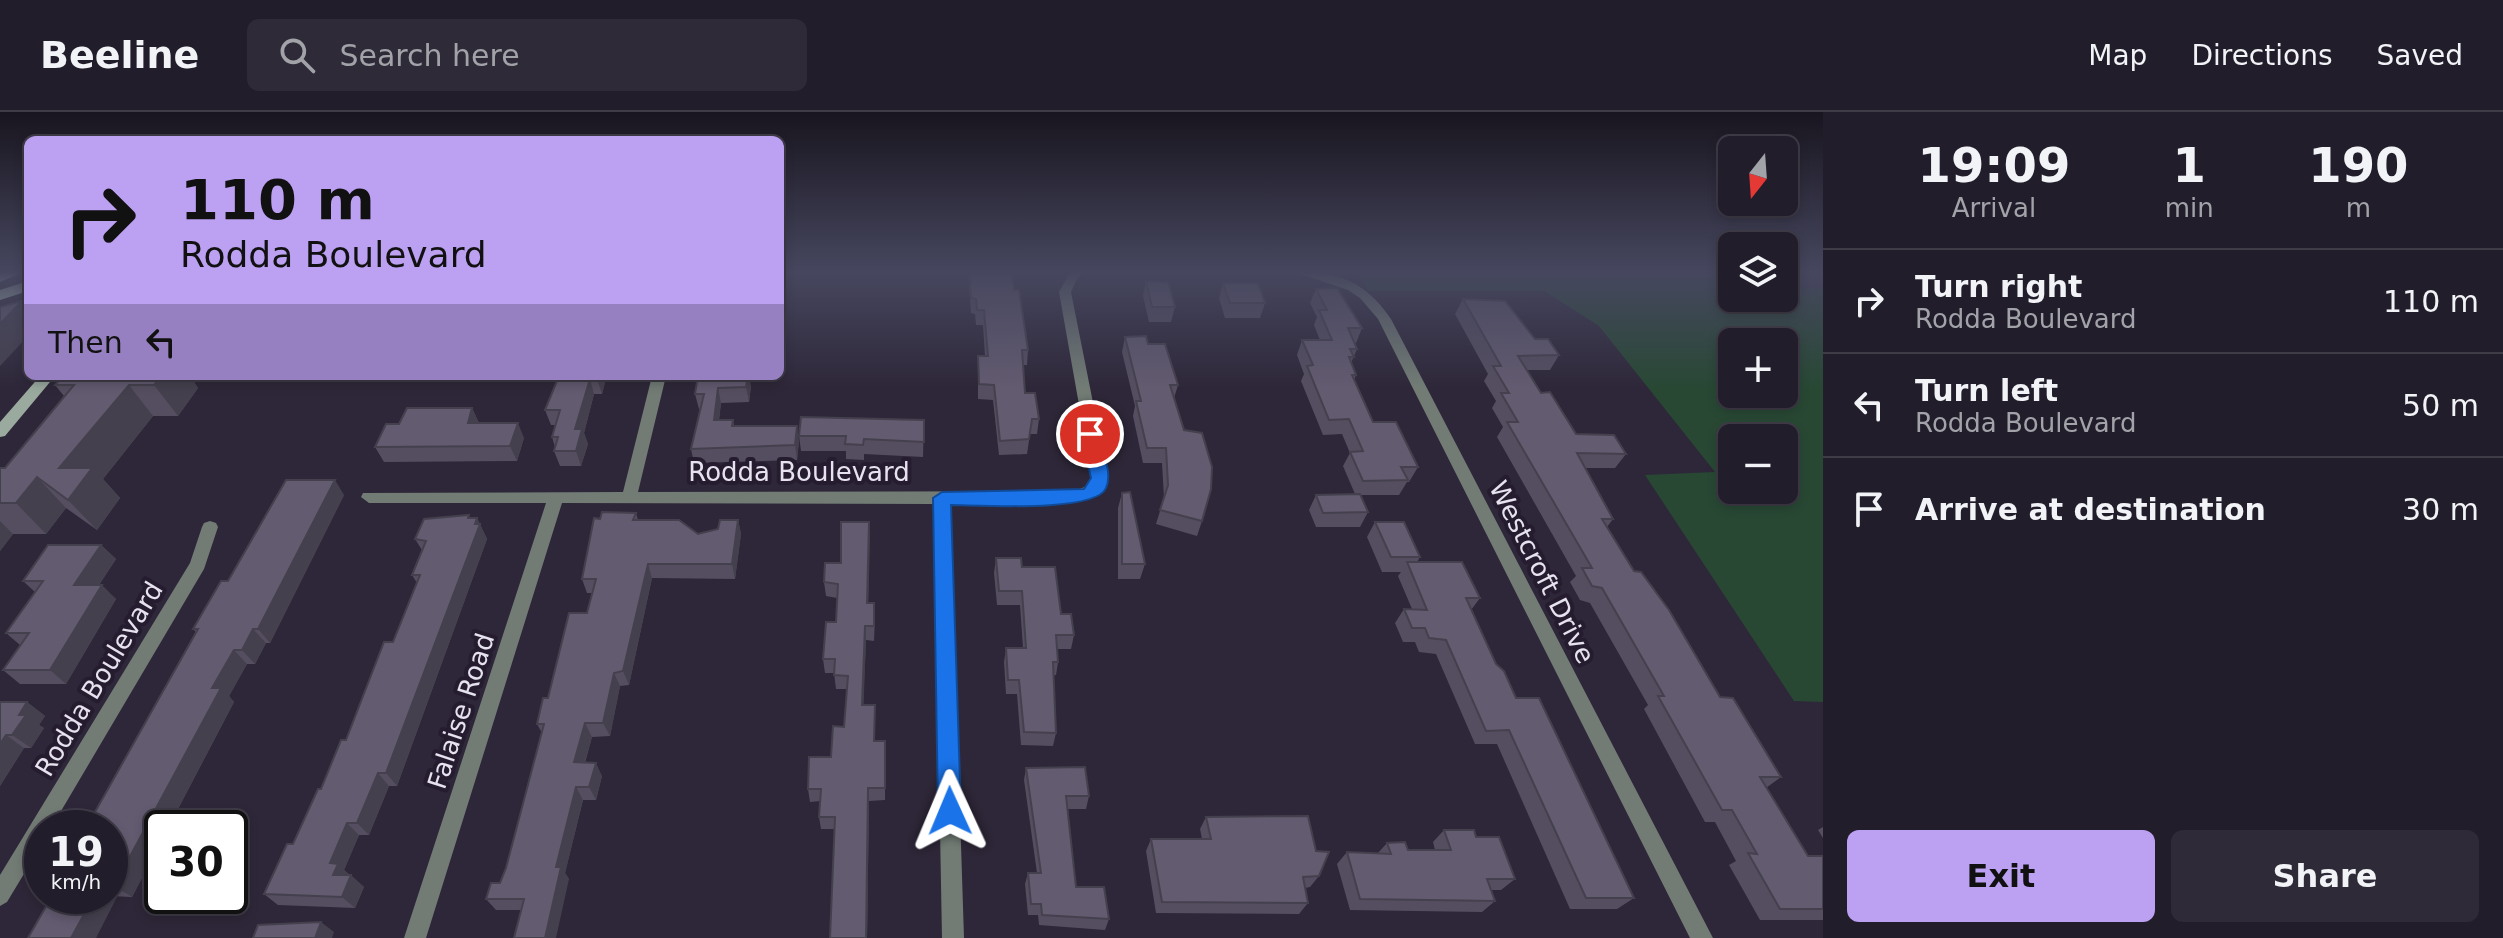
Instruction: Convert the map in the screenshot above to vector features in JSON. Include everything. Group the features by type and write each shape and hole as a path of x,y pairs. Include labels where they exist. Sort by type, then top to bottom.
{"main road":[{"path":"0,432 45,380"}],"street":[{"name":"Rodda Boulevard","path":"369,497 1075,497 1097,489 1100,478 1068,311"},
{"name":"Westcroft Drive","path":"1381,311 1407,367 1702,938"},
{"path":"629,497 658,380"},
{"path":"942,498 953,938"},
{"name":"Falaise Road","path":"415,938 555,499"},
{"name":"Rodda Boulevard","path":"0,895 198,564 210,527"}],"green space":[{"path":"1575,311 1823,311 1823,702 1794,701 1645,475 1715,472 1599,326"}],"building":[{"path":"0,311 13,311 0,324"},
{"path":"984,311 1022,311 1028,350 1022,350 1025,393 1035,393 1039,419 1032,419 1029,439 1000,441 994,385 979,384 978,356 988,356"},
{"path":"1319,311 1351,311 1362,328 1348,328 1357,349 1350,349 1354,357 1349,357 1356,375 1352,375 1373,422 1396,422 1418,467 1401,467 1408,480 1363,481 1350,452 1363,451 1349,419 1329,420 1307,366 1313,365 1302,340 1332,340"},
{"path":"1470,311 1513,311 1535,339 1548,339 1559,355 1518,356 1541,393 1550,392 1576,434 1614,435 1626,454 1577,453 1613,519 1602,519 1634,571 1641,572 1669,610 1720,697 1733,698 1781,777 1760,777 1808,856 1823,856 1823,909 1780,909 1748,853 1757,854 1732,810 1722,810 1658,696 1664,696 1602,588 1592,586 1582,568 1592,568 1507,422 1518,422 1501,393 1509,393 1493,366 1501,366"},
{"path":"1146,336 1148,344 1165,344 1178,385 1170,385 1184,430 1202,433 1212,467 1211,489 1202,521 1160,510 1168,485 1166,448 1147,448 1136,401 1141,401 1125,337"},
{"path":"59,380 158,380 154,385 129,385 59,468 92,468 68,500 37,477 16,503 0,503 0,468 5,468 74,385 55,385"},
{"path":"557,380 590,380 575,429 582,429 576,451 554,451 558,437 552,437 560,410 545,410"},
{"path":"697,380 747,380 746,387 718,388 714,420 733,420 732,426 797,426 795,445 691,449 704,394 695,394"},
{"path":"407,408 472,408 468,423 518,423 510,446 375,447 386,424 399,424"},
{"path":"801,417 924,420 924,442 864,439 863,445 845,444 846,436 799,436"},
{"path":"286,480 335,480 258,629 253,629 242,650 234,650 212,688 221,688 155,810 144,810 144,830 128,860 128,810 96,810 198,629 193,629 221,581 228,581"},
{"path":"1130,492 1145,564 1122,564 1122,493"},
{"path":"1360,494 1368,512 1323,513 1316,495"},
{"path":"602,512 636,513 633,520 679,520 698,534 718,529 720,520 738,520 732,564 648,564 623,671 614,673 603,723 585,723 574,762 596,763 589,787 576,787 556,867 561,867 545,938 514,938 524,899 486,899 491,883 500,883 506,868 544,724 537,724 543,698 548,698 569,613 587,613 596,579 582,579 594,518 600,519"},
{"path":"469,515 468,518 477,518 475,524 480,524 386,773 378,773 357,823 347,823 330,863 338,864 333,875 351,875 342,897 264,894 287,844 293,844 318,789 321,789 341,740 346,740 384,642 393,642 420,575 412,575 426,541 415,539 424,519"},
{"path":"841,522 869,522 867,603 874,603 874,626 865,626 862,705 875,705 874,741 885,741 885,788 868,788 866,938 830,938 835,817 819,817 821,789 808,789 809,757 831,757 833,726 844,727 848,676 834,675 835,659 823,659 826,622 836,622 838,584 824,582 825,563 841,563"},
{"path":"1375,522 1404,522 1420,557 1391,557"},
{"path":"48,545 101,545 74,585 102,585 50,670 3,670 29,633 6,633 43,581 23,581"},
{"path":"996,558 1021,558 1022,567 1055,567 1061,614 1071,614 1074,635 1056,635 1058,662 1053,662 1056,733 1024,732 1019,680 1008,680 1006,648 1026,648 1022,591 999,591"},
{"path":"1407,562 1462,562 1480,598 1466,598 1496,664 1504,671 1516,698 1539,698 1634,898 1586,898 1509,730 1486,731 1446,640 1429,638 1425,628 1412,628 1404,609 1427,610"},
{"path":"0,702 27,702 19,715 26,715 12,735 6,735 0,744"},
{"path":"1085,767 1089,796 1066,796 1076,887 1104,887 1109,919 1042,915 1041,904 1031,904 1028,873 1041,873 1026,768"},
{"path":"1308,816 1316,851 1329,852 1319,876 1303,877 1308,903 1162,902 1151,839 1211,839 1206,817"},
{"path":"1444,830 1474,830 1476,837 1499,837 1515,879 1487,879 1495,901 1360,899 1347,852 1391,854 1387,843 1405,842 1408,850 1451,850"},
{"path":"42,914 84,914 71,938 28,938"},
{"path":"321,922 315,938 253,938 258,925"}],"route":[{"path":"950,811 942,498 1049,498 1089,494 1097,489 1100,478 1090,434"}]}
